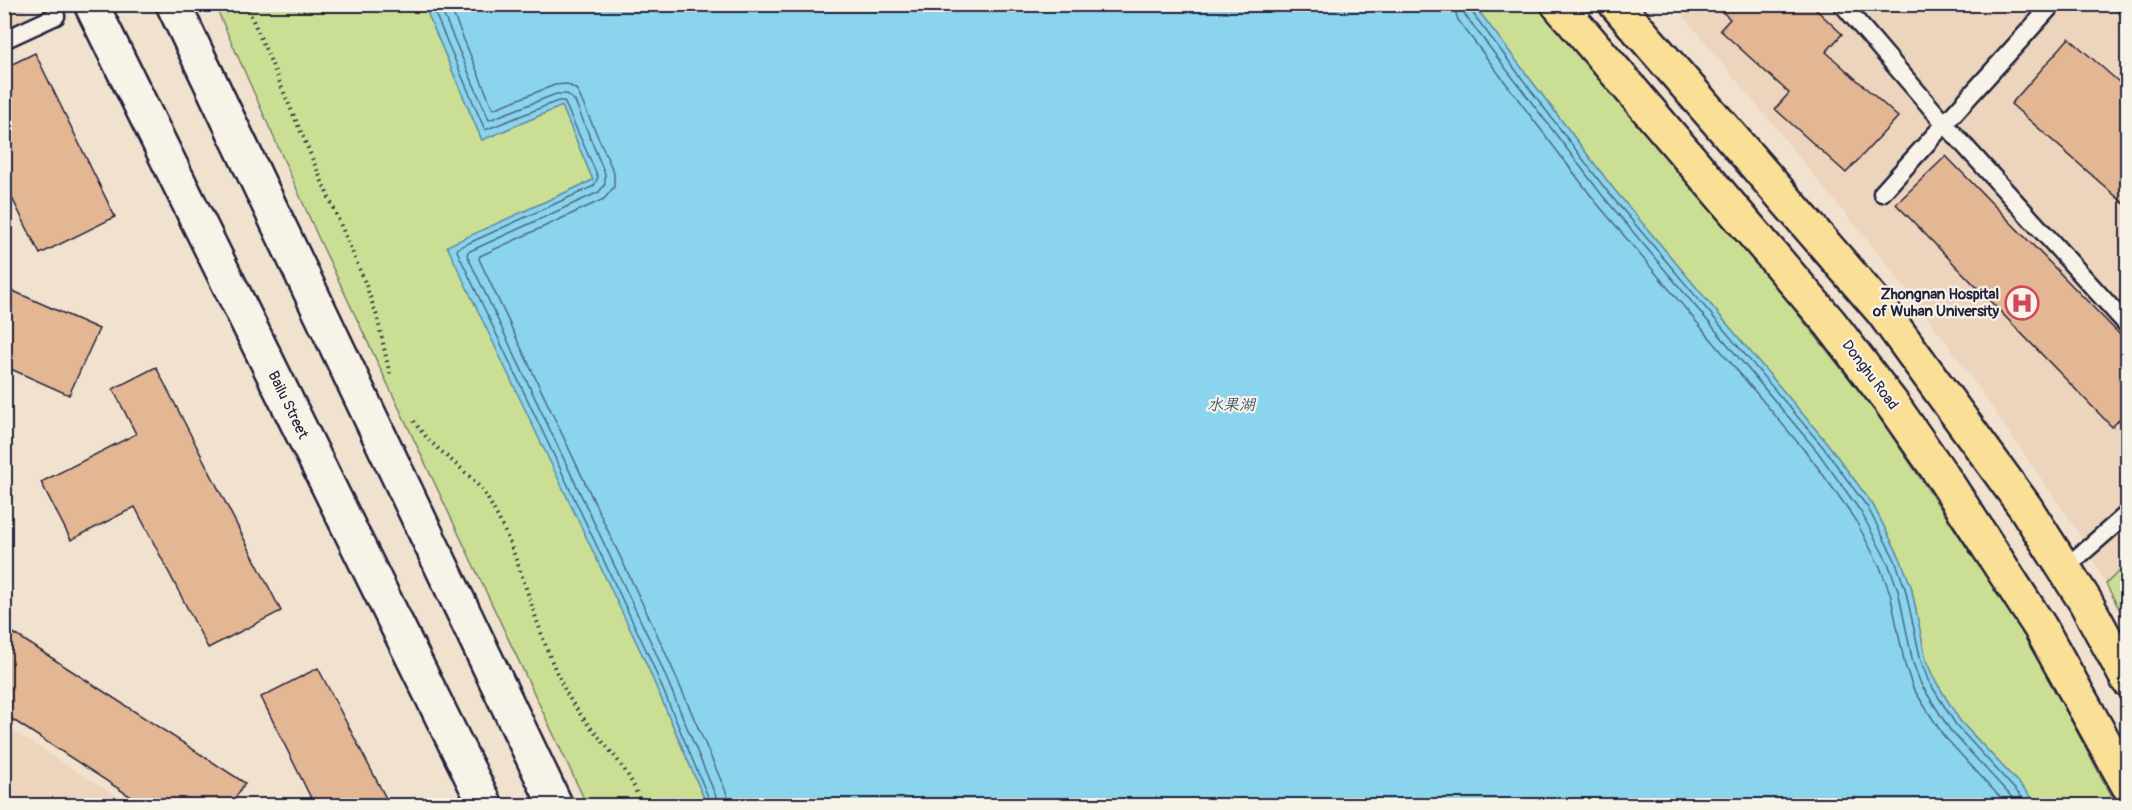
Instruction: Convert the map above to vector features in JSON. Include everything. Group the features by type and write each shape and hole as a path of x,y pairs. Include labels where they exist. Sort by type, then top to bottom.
{"main road":[{"name":"Bailu Street","path":"91,4 486,806"},
{"path":"173,4 556,806"},
{"name":"Donghu Road","path":"1558,4 1830,323 1892,404 1945,480 2040,627 2127,785"},
{"path":"1616,4 1883,312 2025,507 2085,601 2127,680"}],"lane":[{"path":"1842,4 1945,124 2127,327"},
{"path":"1882,193 2053,4"},
{"path":"2124,4 2127,8"},
{"path":"4,40 56,16"},
{"path":"2064,569 2127,513"}],"path":[{"path":"246,4 363,277 377,316 393,382"},
{"path":"410,416 436,447 477,485 488,499 512,548 566,692 582,718 629,777 641,806"}],"shaded area":[{"path":"4,5 23,5 37,36 5,50"},
{"name":"Zhongnan Hospital of Wuhan University","path":"1675,5 2127,5 2127,624 2075,527 1950,347 1883,260"},
{"path":"5,726 130,805 5,805"}],"green space":[{"path":"215,5 424,5 482,140 562,106 593,180 448,246 643,656 707,805 587,805 319,239"},
{"path":"1474,5 1538,5 1786,299 1875,411 2025,634 2116,805 2039,805 1960,721 1933,677 1926,660 1911,586 1900,558 1873,505 1827,443 1612,187"},
{"path":"2127,563 2127,624 2106,584"}],"water":[{"name":"水果湖","path":"424,5 1474,5 1612,187 1827,443 1873,505 1900,558 1911,586 1926,660 1933,677 1960,721 2039,805 707,805 643,656 447,246 593,180 562,106 482,140"}],"building":[{"path":"4,4 8,4 12,13 4,17"},
{"path":"1714,4 1810,4 1842,34 1826,52 1898,117 1846,173 1775,109 1789,93 1720,30 1730,19"},
{"path":"2069,38 2128,90 2128,207 2011,104"},
{"path":"35,53 115,217 40,254 4,182 4,68"},
{"path":"1946,156 2128,343 2128,411 2112,427 1896,204"},
{"path":"4,287 99,329 69,395 4,366"},
{"path":"156,367 281,611 208,648 135,507 71,540 41,482 136,434 113,389"},
{"path":"4,627 245,783 230,806 145,806 4,714"},
{"path":"318,668 390,806 315,806 261,697"}],"place":[{"name":"Zhongnan Hospital of Wuhan University","path":"2022,303"}]}
